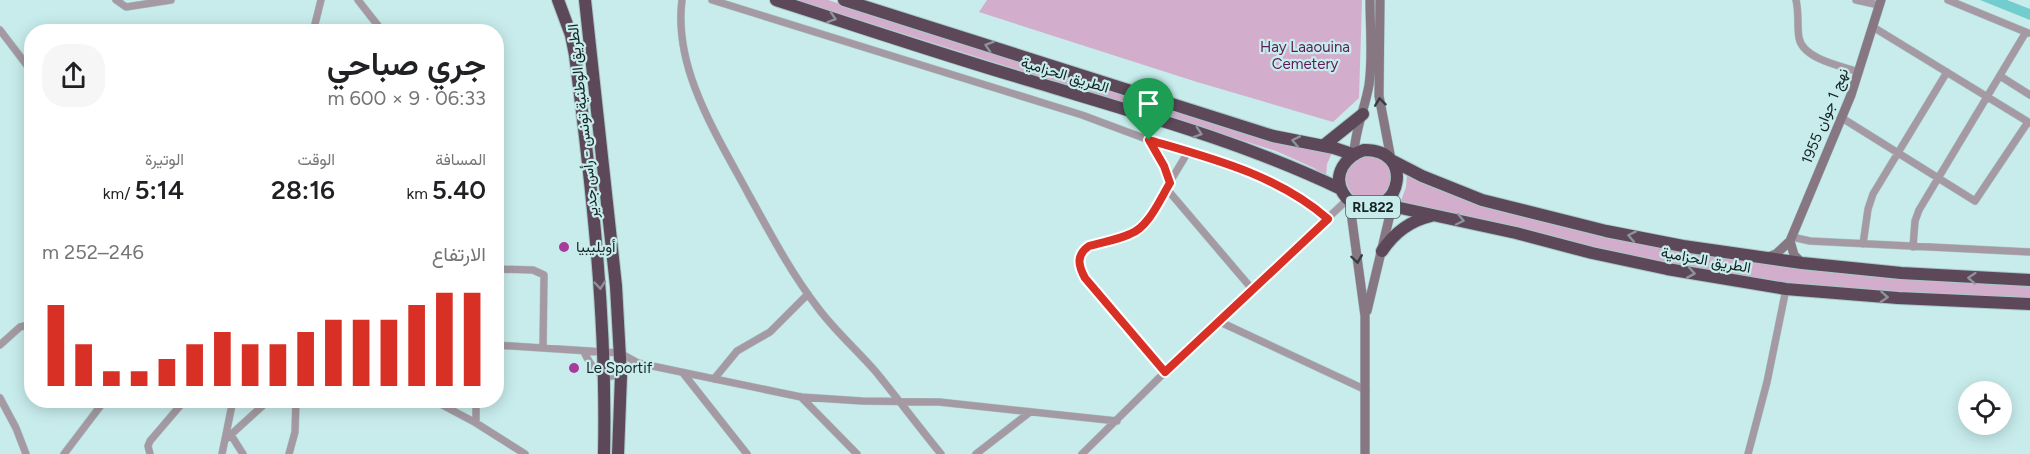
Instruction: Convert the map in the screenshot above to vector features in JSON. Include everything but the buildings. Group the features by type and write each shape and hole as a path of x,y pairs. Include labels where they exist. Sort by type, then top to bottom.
{"highway":[{"name":"الطريق الوطنية تونس - رأس جدير","path":"558,0 571,35 591,176 604,354 604,454"},
{"name":"الطريق الوطنية تونس - رأس جدير","path":"585,0 616,286 621,376 618,454"},
{"name":"الطريق الحزامية","path":"776,0 1264,155 1366,207 1387,206 1434,215 1667,269 1786,289 1898,298 2030,304"},
{"name":"الطريق الحزامية","path":"844,0 1273,136 1353,154 1372,150 1463,194 1606,231 1802,263 1901,273 2030,280"},
{"path":"1323,146 1363,114"},
{"name":"RL822","path":"1347,197 1340,173 1346,159 1353,154"},
{"name":"RL822","path":"1387,206 1395,190 1397,176 1392,160"},
{"path":"1382,251 1389,240 1410,223 1434,215"}],"main road":[{"path":"1353,154 1354,141 1363,114 1369,81 1370,0"},
{"path":"1380,0 1378,96 1392,160"},
{"name":"نهج 1 جوان 1955","path":"1791,239 1842,118 1880,3"},
{"name":"RL822","path":"1347,197 1365,316 1365,454"},
{"name":"RL822","path":"1365,316 1382,251 1387,206"},
{"path":"1764,258 1776,254 1791,239"},
{"path":"1791,239 1794,255 1802,263"}],"street":[{"path":"116,0 126,7 171,0"},
{"path":"315,24 321,0"},
{"path":"358,0 377,24"},
{"path":"682,0 681,20 686,54 700,102 709,123 793,272 833,327 875,371 941,454"},
{"path":"712,0 984,83 1188,152 1276,184 1296,195 1328,219"},
{"path":"1796,0 1800,42 1805,50 1859,72"},
{"path":"1856,0 1880,3"},
{"path":"1913,247 1915,221 1938,177 2028,33 1948,0"},
{"path":"1842,118 1976,201 2029,122 1873,27"},
{"path":"0,30 24,62"},
{"path":"1863,244 1868,209 1873,194 1947,72"},
{"path":"2000,76 2030,95"},
{"path":"1149,140 1164,166 1168,185 1252,289"},
{"path":"1165,372 1085,278 1078,260 1084,249 1089,246 1138,230 1145,223 1188,152"},
{"path":"1082,454 1218,321 1328,219 1347,197"},
{"path":"1791,239 2030,252"},
{"path":"504,269 533,270 544,274 543,348"},
{"path":"1748,454 1775,349 1786,289"},
{"path":"714,379 737,351 770,332 808,294"},
{"path":"1218,321 1366,390"},
{"path":"0,345 24,326"},
{"path":"504,346 620,354 638,363 801,397 939,402 1118,421"},
{"path":"584,352 598,373 604,376 621,376 638,363"},
{"path":"683,373 747,454"},
{"path":"801,397 857,454"},
{"path":"0,398 16,428 26,454"},
{"path":"64,454 99,408"},
{"path":"150,454 148,446 150,441 178,408"},
{"path":"222,454 228,437 232,408"},
{"path":"228,437 260,408"},
{"path":"290,454 295,432 296,408"},
{"path":"448,408 525,454"},
{"path":"476,423 477,408"},
{"path":"976,454 1030,412"},
{"path":"228,437 243,454"}],"green space":[{"path":"796,0 828,0 1269,141 1332,153 1327,164 1326,177 1314,168 1276,151"},
{"name":"Hay Laaouina Cemetery","path":"987,0 1362,0 1359,98 1333,122 1197,82 979,12"},
{"path":"1369,155 1385,162 1392,178 1385,194 1369,201 1353,194 1346,178 1353,162"},
{"path":"1407,174 1442,191 1478,204 1613,238 1672,250 1790,267 1909,278 2030,285 2030,301 1899,294 1703,272 1399,206 1406,187"}],"water":[{"path":"1980,0 2007,0 2030,9 2030,20"}],"place":[{"name":"أويليبيا","path":"564,247"},
{"name":"Le Sportif","path":"574,368"}],"route":[{"path":"1149,140 1259,176 1296,195 1328,219 1165,372 1085,278 1078,260 1084,249 1089,246 1138,230 1145,223 1170,183 1164,166 1149,140"}]}
